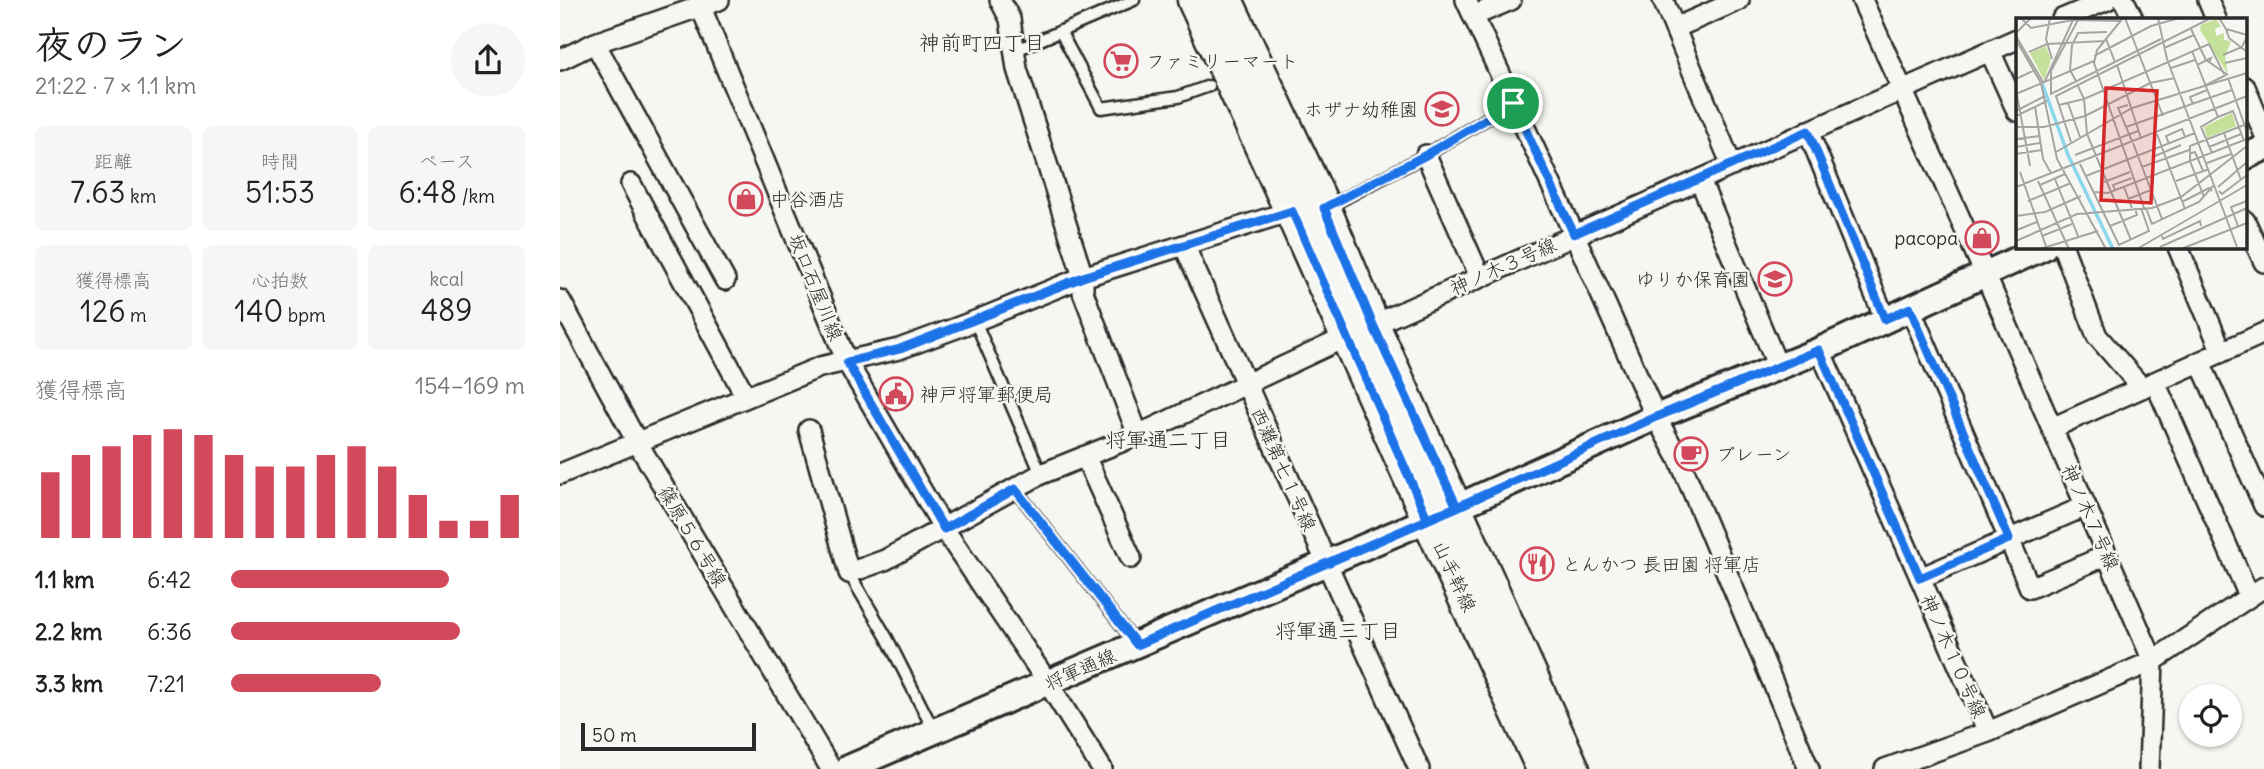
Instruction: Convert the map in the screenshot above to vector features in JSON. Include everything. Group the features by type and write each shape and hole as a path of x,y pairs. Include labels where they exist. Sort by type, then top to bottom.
{"main road":[{"name":"山手幹線","path":"1194,0 1292,211 1457,507 1573,769"},
{"name":"山手幹線","path":"1226,0 1324,208 1360,331 1427,518 1543,769"}],"street":[{"path":"1000,0 1010,19 1017,69 1083,277 1083,292 1138,435"},
{"path":"1511,0 1469,8 1656,417 1680,461 1809,769"},
{"path":"1663,0 1732,166"},
{"path":"1675,28 1739,0"},
{"name":"神ノ木７号線","path":"1862,0 1985,274 2153,661 2149,769"},
{"path":"2069,18 2107,0"},
{"path":"2124,0 2133,18"},
{"path":"2208,0 2216,18"},
{"path":"560,61 595,43 706,2"},
{"name":"坂口石屋川線","path":"706,2 847,362 944,529 1048,683 1102,769"},
{"name":"神ノ木３号線","path":"849,573 885,560 1041,474 1138,435 1574,234 2016,39"},
{"path":"595,43 725,280"},
{"path":"1990,51 2016,109"},
{"path":"2246,89 2264,133"},
{"path":"1808,131 1885,319"},
{"path":"2246,157 2264,148"},
{"path":"1426,155 1480,277"},
{"path":"1700,180 1778,367"},
{"path":"631,184 746,397"},
{"path":"560,474 820,367 900,349 1083,277 1292,211"},
{"path":"2246,223 2264,262"},
{"name":"西灘第七１号線","path":"1184,245 1419,769"},
{"name":"将軍通線","path":"846,769 1457,507 1656,417 1819,350 2042,248"},
{"path":"1885,769 1988,732 2153,661 2256,592 2149,385 2097,336 2063,248"},
{"path":"2178,248 2222,352"},
{"name":"篠原５６号線","path":"560,300 637,442 831,769"},
{"path":"1910,308 2029,588 2107,555"},
{"path":"2052,428 2264,333"},
{"name":"神ノ木１０号線","path":"1819,350 1988,732"},
{"path":"2200,362 2264,506"},
{"path":"809,430 849,573"},
{"path":"1085,456 1131,558"},
{"path":"1920,578 2086,506"}],"lane":[{"path":"1014,51 1134,0"},
{"path":"1060,31 1101,108 1178,97 1209,86"},
{"path":"1324,208 1426,155 1513,103"},
{"path":"975,321 1041,474"},
{"path":"1015,489 1137,645"},
{"path":"849,573 887,638 934,732"}],"place":[{"name":"ファミリーマート","path":"1121,61"},
{"name":"ホザナ幼稚園","path":"1442,109"},
{"name":"中谷酒店","path":"746,199"},
{"name":"pacopa","path":"1982,238"},
{"name":"ゆりか保育園","path":"1775,279"},
{"name":"神戸将軍郵便局","path":"896,394"},
{"name":"ブレーン","path":"1691,454"},
{"name":"とんかつ 長田園 将軍店","path":"1537,564"}],"district":[{"name":"神前町四丁目","path":"982,43"},
{"name":"将軍通二丁目","path":"1168,440"},
{"name":"将軍通三丁目","path":"1338,631"}],"route":[{"path":"1513,103 1426,155 1324,208 1373,325 1457,507 1427,518 1292,211 1083,277 900,349 847,362 944,529 1015,489 1137,645 1457,507 1656,417 1819,350 1920,578 2009,539 1910,308 1885,319 1808,131 1574,234 1513,103"}]}
